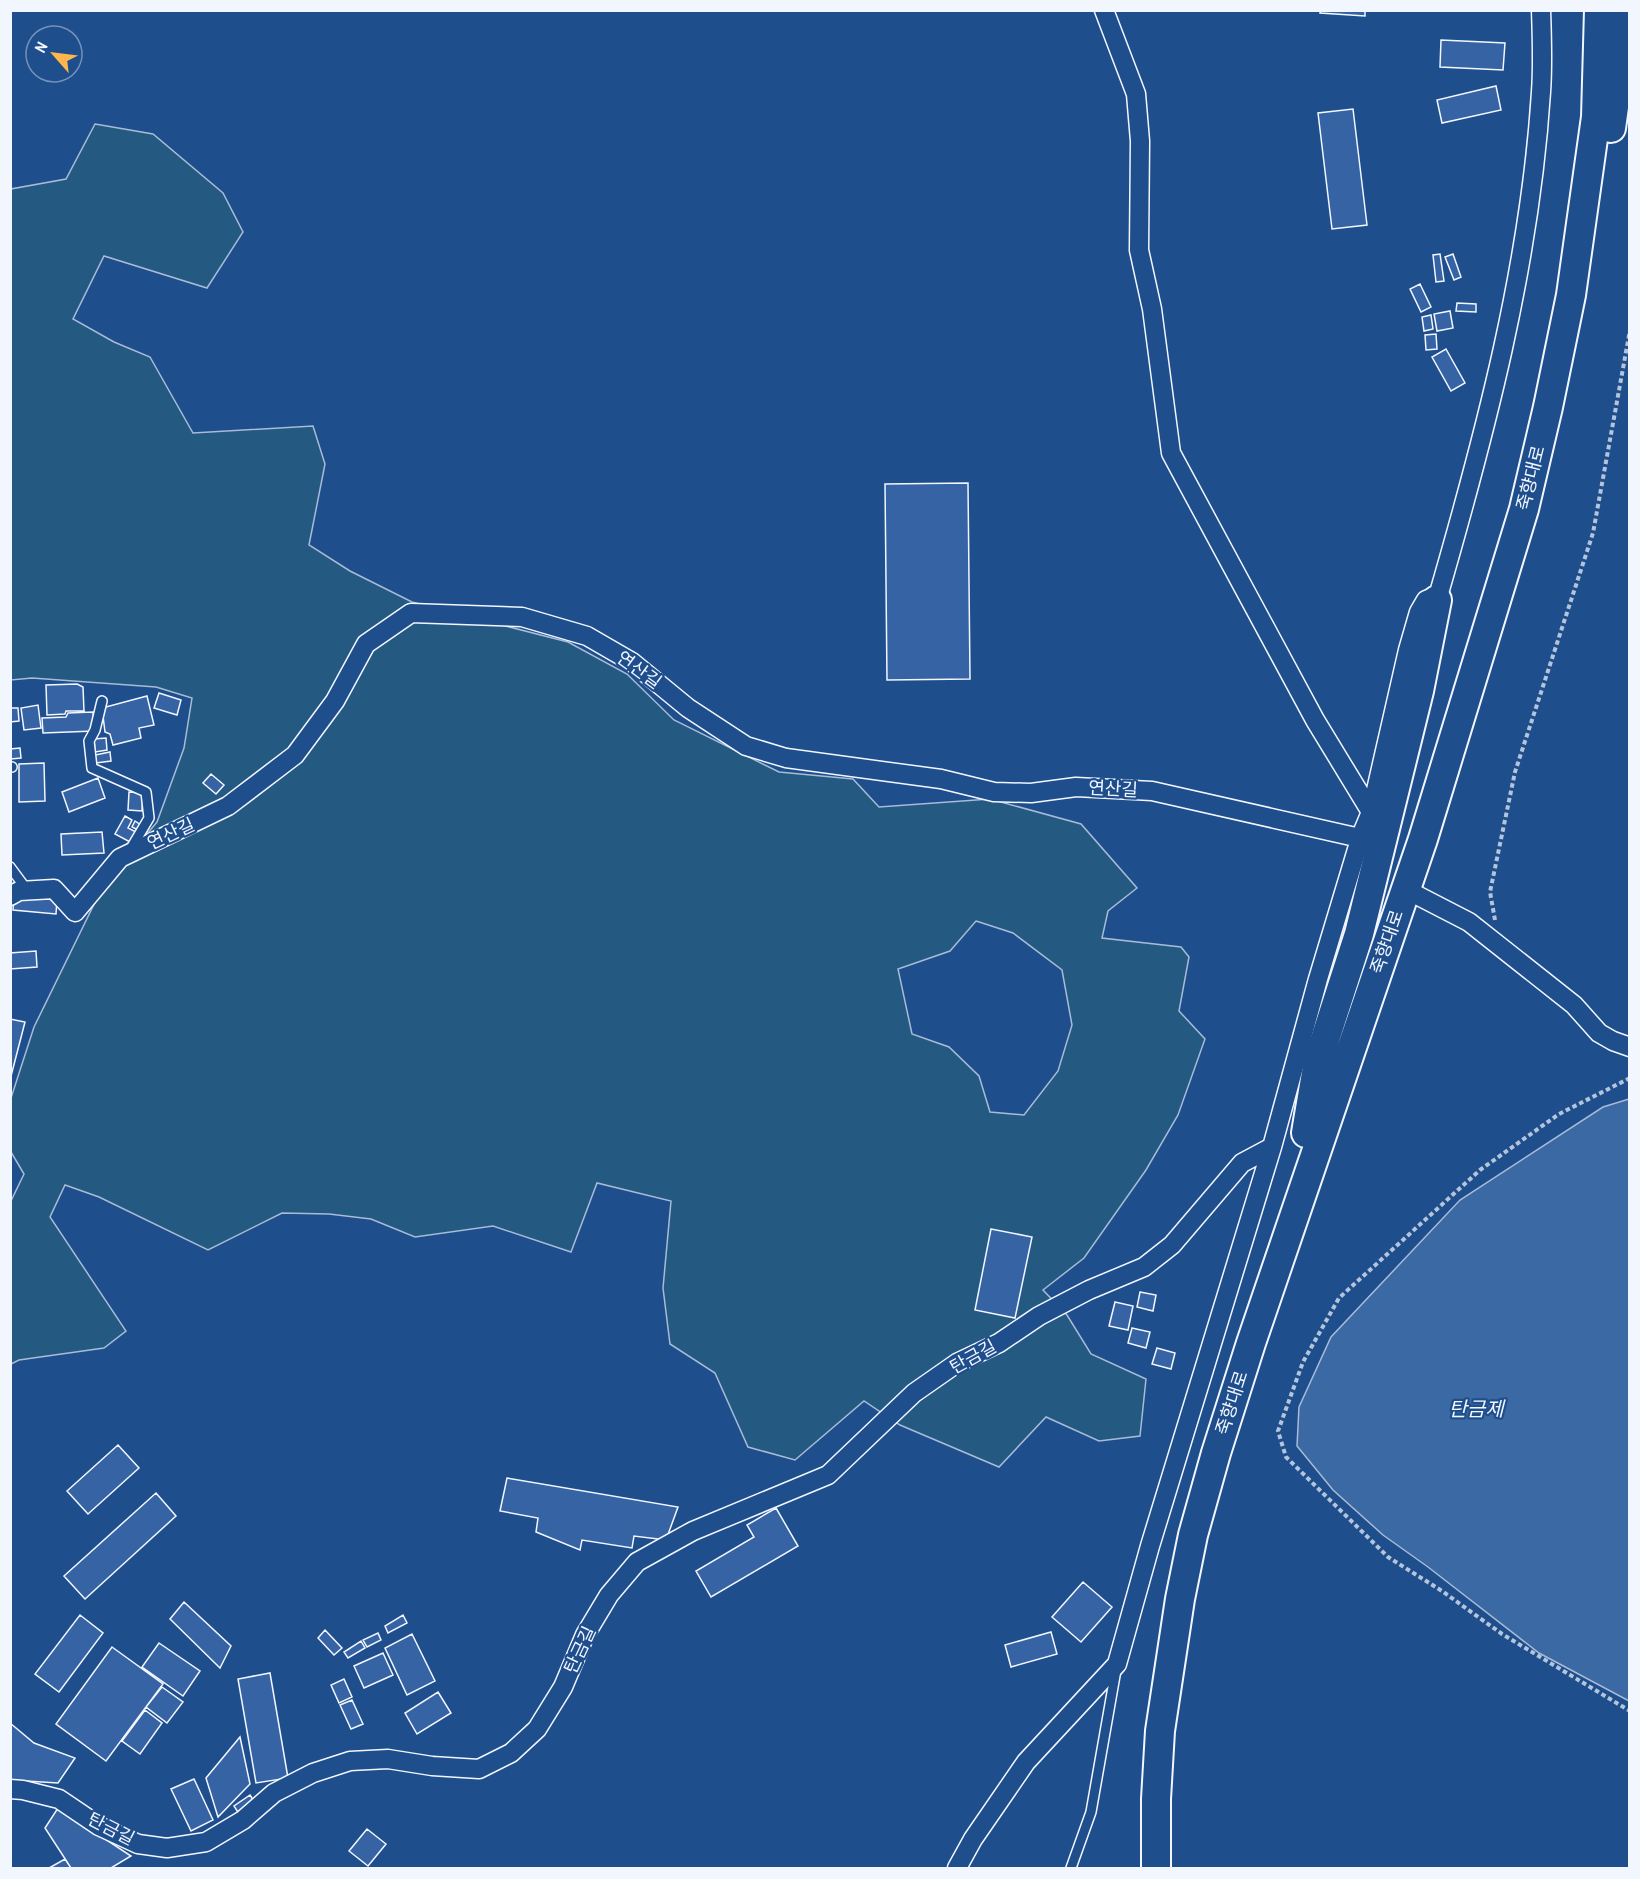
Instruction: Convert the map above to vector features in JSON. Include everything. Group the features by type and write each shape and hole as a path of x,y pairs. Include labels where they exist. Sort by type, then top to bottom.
{"main road":[{"name":"죽향대로","path":"1156,1869 1156,1799 1161,1731 1180,1599 1193,1535 1216,1453 1292,1218 1423,839 1524,509 1571,295 1596,117 1599,10"},
{"path":"1584,207 1611,128 1626,10"},
{"path":"1292,1218 1318,1061 1359,934 1372,840 1419,692 1437,600"}],"street":[{"path":"1104,10 1136,94 1140,141 1139,250 1152,309 1171,453 1316,720 1371,812"},
{"path":"957,1869 973,1839 1026,1762 1117,1664 1150,1545 1272,1146 1318,979 1372,840 1371,812 1408,650 1419,612 1426,600 1431,598 1437,600 1492,405 1527,220 1542,90 1541,10"},
{"name":"연산길","path":"19,893 54,889 75,912 120,858 228,806 295,755 335,701 366,644 411,614 522,617 587,636 632,662 688,708 746,746 786,758 941,779 994,792 1031,793 1076,787 1152,791 1372,840"},
{"path":"1405,889 1469,922 1574,1005 1599,1033 1629,1047"},
{"name":"탄금길","path":"10,1789 59,1799 99,1826 138,1844 167,1848 206,1842 243,1820 274,1793 313,1773 350,1761 388,1759 432,1766 479,1769 511,1753 537,1729 563,1687 585,1635 609,1596 637,1562 693,1531 828,1475 915,1393 957,1364 999,1343 1039,1316 1089,1290 1144,1267 1172,1245 1242,1163 1272,1146"}],"lane":[{"path":"102,701 95,730 89,741 92,768 146,792 149,818 127,854"},
{"path":"10,867 19,893"},
{"path":"1071,1869 1091,1812 1117,1664"}],"path":[{"path":"1500,947 1490,892 1515,772 1593,533 1629,330"},
{"path":"1629,1078 1559,1114 1480,1170 1339,1298 1303,1362 1278,1431 1286,1457 1388,1557 1442,1591 1502,1634 1629,1712"}],"shaded area":[{"path":"95,124 153,134 223,193 243,232 207,288 104,256 73,319 114,342 150,357 193,433 313,426 325,464 309,545 350,571 412,602 568,642 627,674 674,720 779,772 853,779 879,807 990,799 1081,824 1137,888 1108,911 1102,938 1181,947 1189,957 1179,1011 1205,1039 1178,1115 1146,1170 1084,1258 1043,1290 1067,1315 1091,1354 1146,1379 1140,1436 1099,1441 1046,1417 999,1467 900,1425 864,1401 795,1460 748,1447 715,1373 670,1344 663,1288 671,1201 597,1183 571,1252 493,1226 415,1237 371,1219 329,1214 282,1213 208,1250 99,1197 65,1185 50,1217 126,1331 104,1348 19,1360 11,1364 10,1203 24,1174 11,1152 11,1098 34,1027 103,886 157,822 184,748 192,698 156,687 32,678 11,680 11,189 66,179","holes":["976,921 1013,933 1062,970 1072,1025 1058,1071 1024,1115 990,1112 979,1076 949,1047 912,1034 898,969 950,951"]}],"water":[{"name":"탄금제","path":"1630,1099 1629,1701 1539,1653 1383,1535 1333,1490 1297,1446 1299,1407 1331,1337 1460,1200 1603,1107"}],"building":[{"path":"1321,10 1365,10 1365,16 1320,13"},
{"path":"1441,40 1505,43 1503,70 1440,67"},
{"path":"1496,86 1501,110 1442,123 1437,100"},
{"path":"1353,109 1367,225 1332,229 1318,113"},
{"path":"1440,254 1444,281 1436,282 1433,255"},
{"path":"1453,254 1461,277 1454,280 1445,257"},
{"path":"1420,284 1431,307 1421,312 1410,289"},
{"path":"1457,303 1476,304 1476,312 1456,311"},
{"path":"1450,311 1453,328 1437,331 1434,314"},
{"path":"1431,315 1433,329 1424,331 1422,317"},
{"path":"1436,334 1437,349 1426,350 1425,335"},
{"path":"1446,349 1465,383 1451,391 1432,357"},
{"path":"968,483 970,679 887,680 885,484"},
{"path":"77,684 83,687 84,711 66,711 65,714 47,715 46,685"},
{"path":"159,693 181,700 177,715 154,708"},
{"path":"147,696 154,725 139,728 141,738 113,745 110,734 105,732 102,708"},
{"path":"38,705 41,728 24,730 21,708"},
{"path":"10,708 18,708 19,721 10,722"},
{"path":"93,712 94,731 43,733 42,718 66,717 68,713"},
{"path":"106,738 107,750 95,752 94,739"},
{"path":"20,748 21,758 11,759 10,749"},
{"path":"110,752 111,761 96,763 95,755"},
{"path":"44,763 45,801 19,802 19,764"},
{"path":"211,774 224,785 216,794 203,783"},
{"path":"98,778 105,798 69,812 62,792"},
{"path":"129,792 143,793 142,811 128,810"},
{"path":"125,816 132,820 128,828 136,832 130,842 115,834"},
{"path":"135,821 141,825 138,830 132,827"},
{"path":"102,832 104,853 62,855 61,834"},
{"path":"14,896 57,900 56,914 13,910"},
{"path":"36,951 37,967 10,969 10,953"},
{"path":"10,1019 25,1022 10,1080"},
{"path":"991,1229 1032,1237 1015,1318 975,1310"},
{"path":"1140,1292 1156,1295 1153,1311 1137,1307"},
{"path":"1115,1302 1133,1306 1128,1330 1109,1326"},
{"path":"1132,1328 1150,1332 1146,1348 1128,1343"},
{"path":"1157,1348 1175,1353 1171,1369 1152,1364"},
{"path":"118,1445 139,1468 88,1514 67,1491"},
{"path":"507,1478 678,1507 666,1540 634,1536 632,1548 582,1540 580,1550 536,1532 538,1518 500,1511"},
{"path":"156,1493 176,1516 85,1599 64,1576"},
{"path":"776,1508 798,1546 711,1597 696,1571 754,1537 747,1525"},
{"path":"1083,1582 1112,1607 1081,1642 1052,1617"},
{"path":"184,1602 231,1646 220,1668 170,1619"},
{"path":"80,1615 103,1633 59,1692 35,1674"},
{"path":"403,1615 407,1623 388,1633 385,1626"},
{"path":"325,1630 342,1648 334,1655 318,1638"},
{"path":"1051,1632 1057,1654 1011,1667 1005,1645"},
{"path":"378,1633 381,1640 367,1647 363,1640"},
{"path":"412,1634 435,1681 407,1695 385,1648"},
{"path":"361,1641 365,1648 348,1658 344,1652"},
{"path":"159,1643 200,1671 183,1696 142,1667"},
{"path":"112,1647 163,1684 106,1761 56,1724"},
{"path":"383,1653 393,1675 364,1688 354,1666"},
{"path":"270,1673 288,1778 256,1783 238,1679"},
{"path":"344,1679 352,1697 339,1703 331,1685"},
{"path":"162,1687 183,1702 167,1723 146,1707"},
{"path":"438,1692 451,1713 417,1734 405,1713"},
{"path":"352,1700 363,1724 351,1729 340,1705"},
{"path":"145,1710 162,1723 140,1754 122,1741"},
{"path":"10,1723 34,1743 75,1758 58,1783 10,1780"},
{"path":"240,1737 250,1784 218,1817 206,1778"},
{"path":"194,1779 213,1820 191,1831 171,1789"},
{"path":"250,1795 255,1803 239,1814 234,1806"},
{"path":"58,1808 131,1856 111,1868 71,1868 45,1828"},
{"path":"367,1829 386,1844 368,1866 349,1851"},
{"path":"65,1859 71,1868 49,1868"}]}
